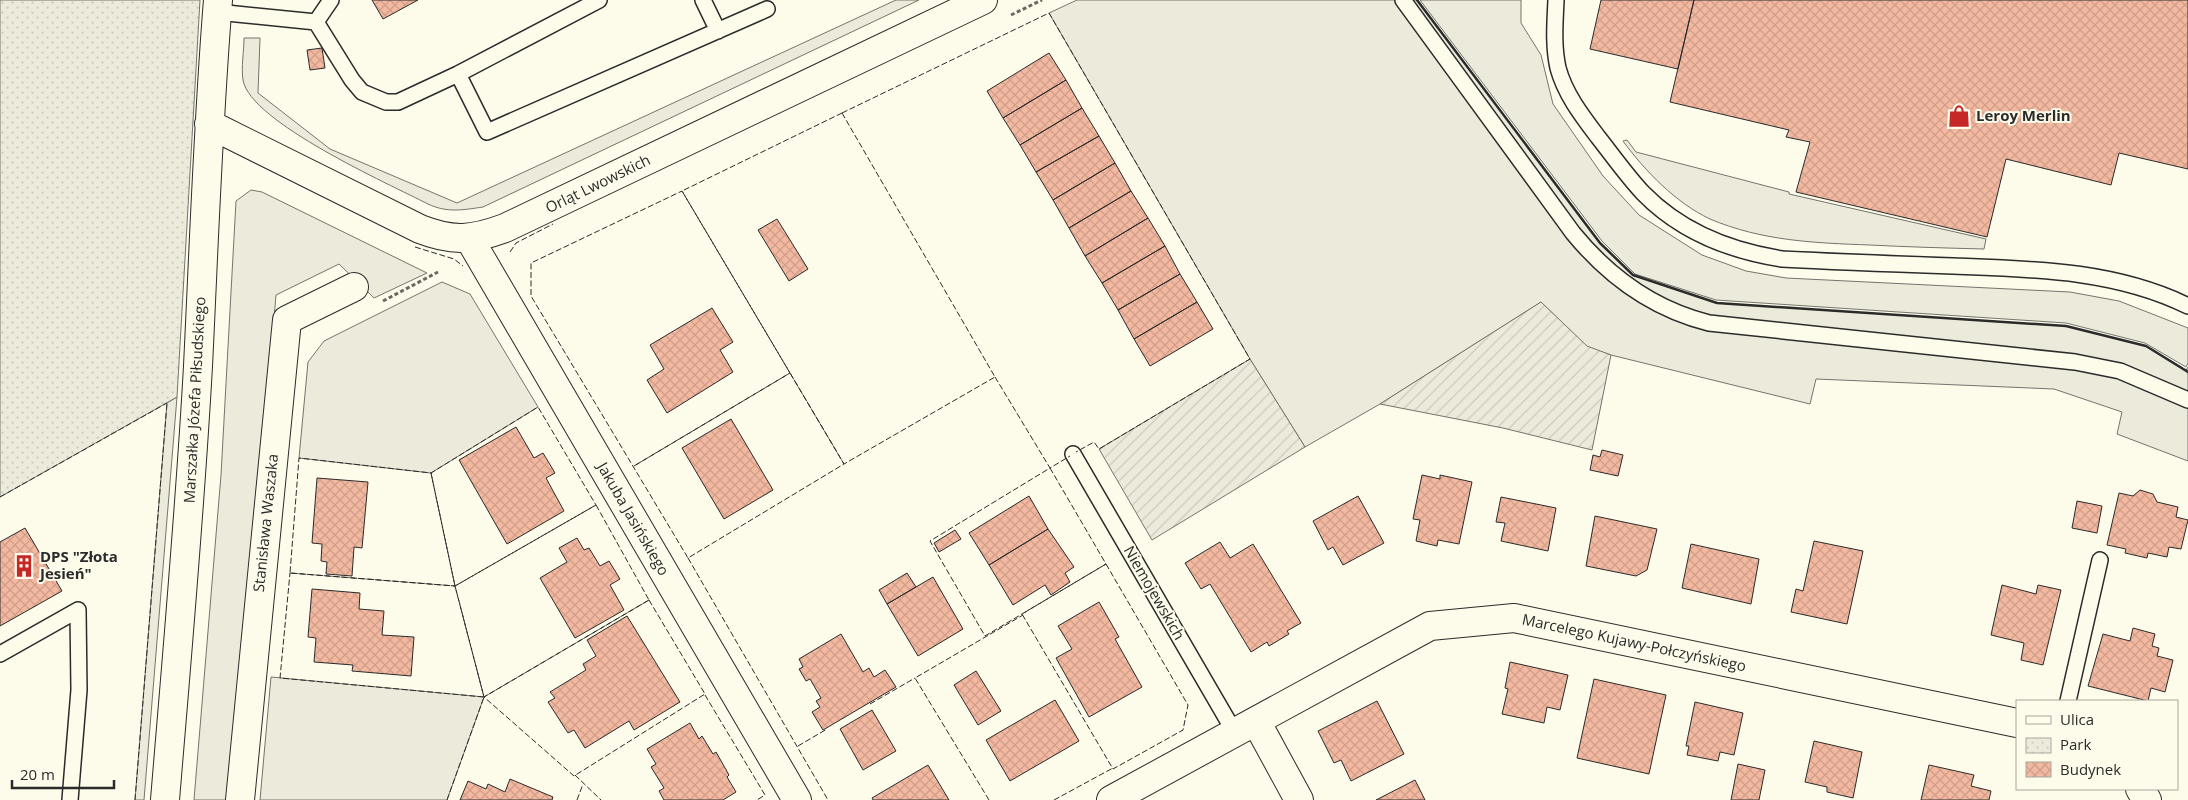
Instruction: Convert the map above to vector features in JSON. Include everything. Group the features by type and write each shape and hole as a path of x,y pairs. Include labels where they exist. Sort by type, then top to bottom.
{"street":[{"name":"Orląt Lwowskich","path":"209,124 420,229 438,236 469,238 505,228 983,0"},
{"name":"Marszałka Józefa Piłsudskiego","path":"165,800 197,376 209,124 217,6"},
{"name":"Jakuba Jasińskiego","path":"469,238 797,800"},
{"name":"Stanisława Waszaka","path":"240,800 287,320 354,287"},
{"name":"Marcelego Kujawy-Połczyńskiego","path":"1111,800 1430,626 1514,618 2016,723"},
{"name":"Niemojewskich","path":"1245,727 1299,800"}],"lane":[{"path":"316,22 330,0"},
{"path":"217,6 316,22 352,80 362,92 374,99 398,102 458,74 599,0"},
{"path":"703,0 718,31"},
{"path":"1403,0 1573,233 1591,255 1617,279 1640,295 1691,319 1709,323 2075,362 2120,371 2188,400"},
{"path":"1556,0 1556,53 1564,84 1578,109 1643,193 1672,218 1713,241 1762,256 1782,259 2051,270 2121,282 2150,290 2188,306"},
{"path":"458,74 486,132 767,9"},
{"name":"Niemojewskich","path":"1073,454 1245,727"},
{"path":"2068,700 2100,560"},
{"path":"0,654 78,610 79,690 70,800"}],"path":[{"path":"354,287 368,308 438,272"}],"green space":[{"path":"0,0 200,0 177,397 0,497"},
{"path":"896,0 919,0 483,207 469,209 448,210 435,207 324,150 269,114 251,97 243,80 244,38 260,38 258,93 330,149 457,203"},
{"path":"1077,0 1417,0 1600,243 1633,275 1717,303 2066,326 2146,346 2186,370 2188,367 2188,461 2117,434 2122,412 2054,389 1816,379 1810,404 1611,355 1587,347 1541,302 1380,404 1305,447 1250,359 1049,13"},
{"path":"1420,0 1521,0 1521,23 1541,55 1553,104 1603,176 1639,215 1702,255 1746,271 1786,278 2070,292 2119,301 2188,328 2188,363 2186,367 2145,343 2066,323 1716,300 1635,274 1602,241"},
{"path":"1627,140 1636,152 1789,192 1789,194 1986,239 1984,249 1809,242 1749,232 1710,219 1673,195 1641,164 1623,141"},
{"path":"251,190 262,192 427,273 374,298 339,264 276,295 233,800 194,800 221,475 236,201"},
{"path":"442,282 470,294 538,407 431,473 299,458 308,362 324,341"},
{"path":"1541,302 1587,346 1611,355 1592,450 1503,428 1380,404"},
{"path":"1250,359 1305,447 1152,540 1099,449"},
{"path":"177,397 144,800 135,800 167,403"},
{"path":"271,677 484,697 447,800 260,800"}],"building":[{"path":"372,0 418,0 383,19"},
{"path":"1601,0 1694,0 1678,69 1590,49"},
{"name":"Leroy Merlin","path":"1694,0 2188,0 2188,169 2119,153 2111,185 2006,159 1987,237 1796,192 1810,142 1786,137 1789,130 1670,102"},
{"path":"322,48 325,68 310,70 307,50"},
{"path":"1049,53 1066,80 1003,118 987,91"},
{"path":"1066,80 1082,108 1020,145 1003,118"},
{"path":"1082,108 1099,136 1036,172 1020,145"},
{"path":"1099,136 1115,163 1053,200 1036,172"},
{"path":"1115,163 1131,191 1069,228 1053,200"},
{"path":"1131,191 1148,218 1085,256 1069,228"},
{"path":"1148,218 1165,246 1102,283 1085,256"},
{"path":"777,219 808,269 789,281 758,230"},
{"path":"1165,246 1180,274 1118,310 1102,283"},
{"path":"1180,274 1197,302 1134,339 1118,310"},
{"path":"1197,302 1213,329 1150,366 1134,339"},
{"path":"712,308 733,342 720,350 733,372 667,413 647,380 664,369 650,345"},
{"path":"731,419 773,490 724,519 682,448"},
{"path":"516,427 534,458 543,453 555,473 546,478 564,511 507,544 459,460"},
{"path":"1602,450 1623,455 1618,476 1590,470 1593,455 1600,457"},
{"path":"1422,475 1440,479 1440,475 1472,482 1459,544 1438,540 1437,546 1416,541 1420,520 1413,519"},
{"path":"317,478 368,482 362,548 354,547 352,576 326,574 327,562 321,561 322,544 312,543"},
{"path":"2140,490 2153,494 2157,502 2178,507 2176,517 2188,520 2181,549 2169,547 2167,557 2148,553 2147,558 2125,553 2126,549 2107,545 2119,493 2133,496"},
{"path":"1029,496 1048,529 989,565 969,533"},
{"path":"1358,496 1384,543 1343,565 1333,547 1328,550 1313,521"},
{"path":"1501,497 1556,508 1548,551 1501,541 1505,523 1496,522"},
{"path":"2077,501 2102,506 2097,533 2072,528"},
{"path":"1595,516 1657,529 1647,570 1636,576 1586,566"},
{"name":"DPS \"Złota Jesień\"","path":"25,528 62,591 0,626 0,542"},
{"path":"1048,529 1074,567 1065,573 1070,582 1051,595 1045,585 1013,605 989,565"},
{"path":"955,530 961,539 939,552 934,543"},
{"path":"577,538 584,550 589,548 600,566 609,561 620,579 610,585 624,610 575,638 540,578 567,562 559,548"},
{"path":"1814,541 1863,551 1847,624 1791,612 1796,589 1803,591"},
{"path":"1220,542 1230,558 1253,544 1301,623 1287,631 1289,634 1269,646 1267,642 1251,652 1210,584 1201,589 1185,563"},
{"path":"1691,544 1759,559 1751,604 1682,588"},
{"path":"907,573 916,587 887,604 879,590"},
{"path":"933,577 963,629 918,656 887,604"},
{"path":"2002,585 2036,594 2038,585 2061,590 2043,665 2021,660 2024,643 1991,635"},
{"path":"312,589 360,593 359,609 384,611 382,635 414,637 411,676 352,671 353,665 314,662 316,638 308,637"},
{"path":"1099,602 1119,637 1115,639 1142,687 1089,717 1056,658 1072,649 1058,626"},
{"path":"627,616 680,702 634,730 629,721 585,748 574,730 568,733 548,702 555,698 550,692 586,670 583,664 596,656 587,640"},
{"path":"2133,628 2155,634 2152,646 2159,648 2157,656 2173,660 2165,692 2151,688 2148,700 2144,700 2088,686 2103,634 2130,641"},
{"path":"841,634 863,672 869,668 874,677 885,670 896,687 823,730 812,712 820,707 816,701 821,698 810,679 806,681 799,669 803,667 799,659"},
{"path":"1510,662 1568,675 1560,710 1547,707 1544,723 1502,714 1508,689 1505,688"},
{"path":"976,671 1001,711 978,725 954,685"},
{"path":"1594,679 1666,695 1649,774 1577,758"},
{"path":"1055,700 1079,741 1010,781 986,740"},
{"path":"1377,701 1404,754 1351,781 1341,760 1334,763 1318,731"},
{"path":"1695,702 1743,713 1734,755 1720,752 1718,761 1687,755 1689,746 1686,746"},
{"path":"872,710 896,751 863,770 840,729"},
{"path":"690,723 699,739 702,736 713,754 716,752 729,775 727,777 736,792 723,800 664,800 659,791 664,788 651,767 656,764 647,749"},
{"path":"1814,741 1862,752 1853,798 1827,792 1827,787 1805,782"},
{"path":"1738,764 1765,770 1759,800 1731,800"},
{"path":"928,765 949,800 873,800 872,798"},
{"path":"1929,765 1974,775 1971,786 1991,791 1989,800 1921,800"},
{"path":"510,779 553,797 552,800 460,800 468,781 486,789 488,784 505,792"},
{"path":"1415,780 1425,800 1376,800"}],"fence":[{"path":"842,113 1049,13 1250,359 1099,449 1094,442 1076,452"},
{"path":"842,113 995,377 844,464 682,191 842,113"},
{"path":"634,466 790,373 682,191 531,263 531,296 688,558 844,464 790,373 634,466"},
{"path":"510,252 516,243 553,224"},
{"path":"415,247 454,259 463,266"},
{"path":"995,377 1050,468 1070,456"},
{"path":"0,497 167,403"},
{"path":"135,800 167,403"},
{"path":"455,586 431,473 299,458 290,573 455,586 596,505 538,407 431,473 455,586"},
{"path":"1050,468 1106,564 985,636 930,541 1050,468"},
{"path":"596,505 649,600 484,697 455,586 596,505"},
{"path":"688,558 828,800"},
{"path":"1106,564 1188,705 1183,730 1113,769 1022,614 1106,564"},
{"path":"290,573 455,586 484,697 280,678 290,573"},
{"path":"649,600 705,694 574,776 484,697 649,600"},
{"path":"989,800 915,678 1023,615"},
{"path":"870,704 915,678"},
{"path":"705,695 765,795 757,800"},
{"path":"447,800 485,698"},
{"path":"798,746 827,729"},
{"path":"1054,800 1113,768"},
{"path":"575,775 601,800"},
{"path":"577,800 583,784"}],"wall":[{"path":"1417,0 1600,243 1633,275 1717,303 2066,326 2146,346 2188,372"}],"place":[{"name":"Leroy Merlin","path":"1959,116"},
{"name":"DPS \"Złota Jesień\"","path":"24,566"}]}
